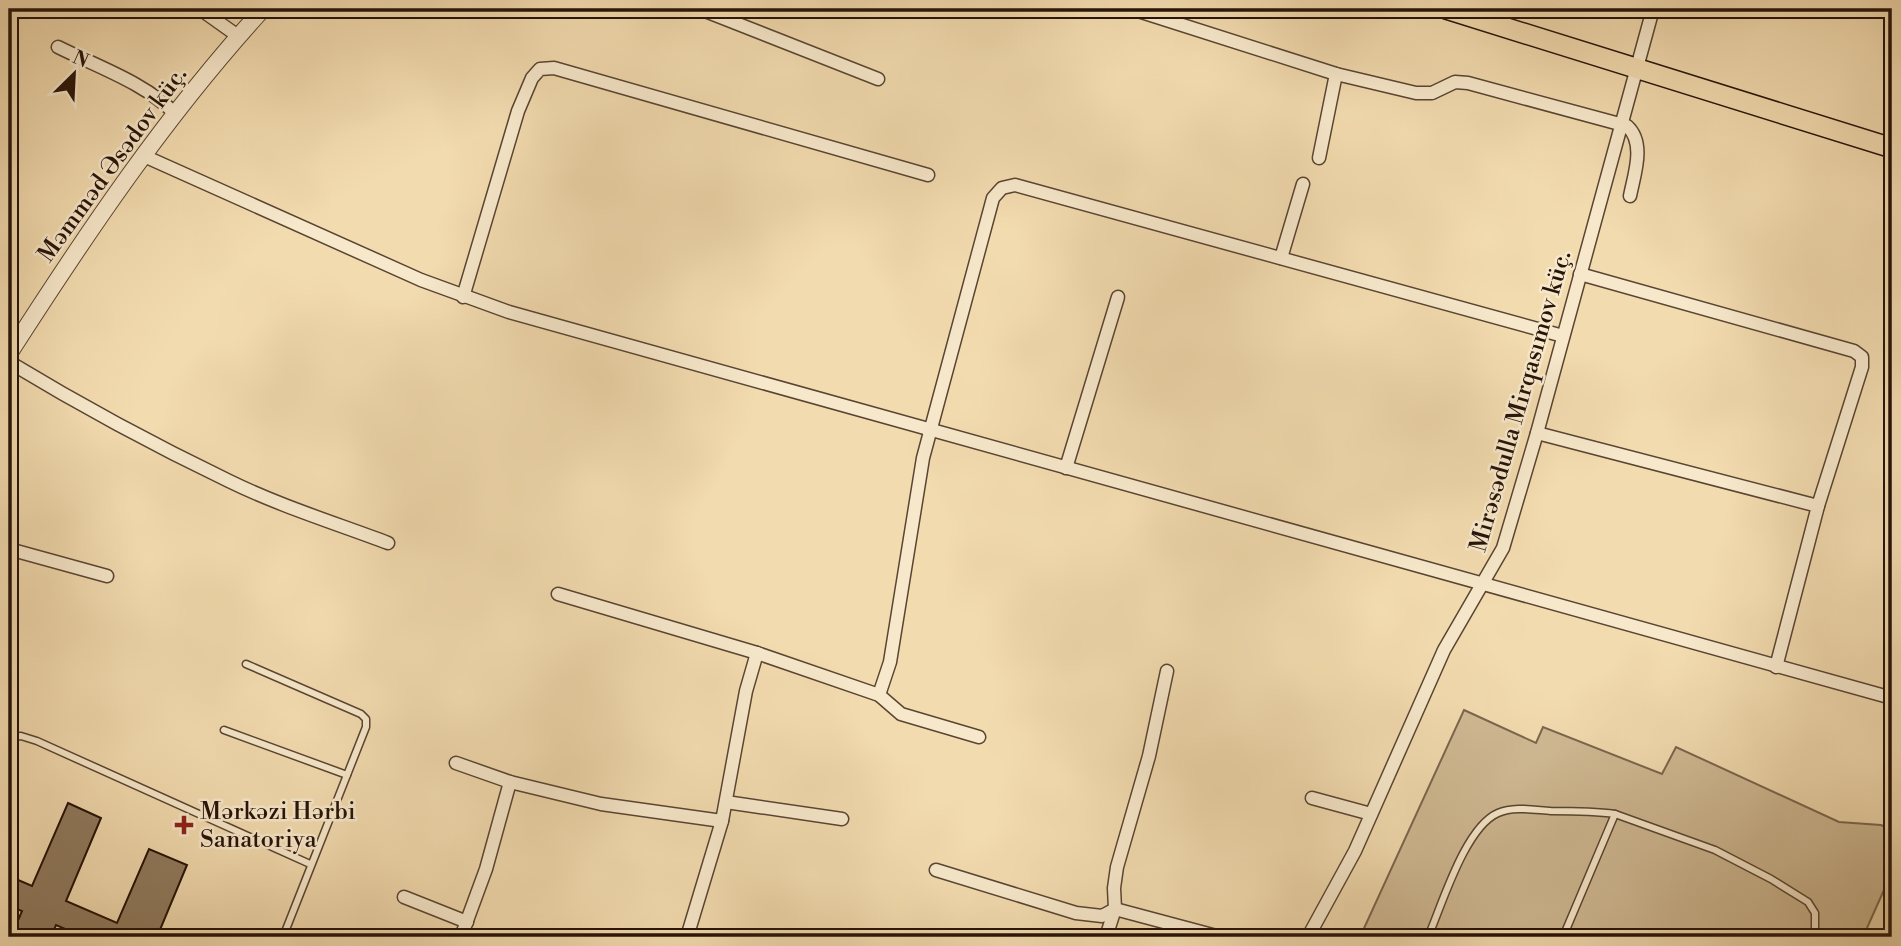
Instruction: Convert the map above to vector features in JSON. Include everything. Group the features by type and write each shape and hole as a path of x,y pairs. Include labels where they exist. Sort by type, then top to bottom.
{"main road":[{"path":"1446,9 1892,148"}],"street":[{"path":"200,9 238,36"},
{"name":"Məmməd Əsədov küç.","path":"9,354 88,231 205,75 263,9"},
{"path":"700,9 878,79"},
{"path":"1132,9 1336,74 1416,93 1432,93 1455,82 1468,83 1621,124 1631,130 1638,153 1630,196"},
{"name":"Mirəsədulla Mirqasımov küç.","path":"1310,936 1354,851 1444,650 1503,548 1653,9"},
{"path":"58,47 150,93 176,115"},
{"path":"463,297 511,130 532,78 540,69 554,68 928,175"},
{"path":"1319,159 1336,74"},
{"path":"144,156 463,297 509,312 1892,698"},
{"path":"1281,258 1303,184"},
{"path":"879,695 890,662 916,501 931,430 993,198 1002,188 1015,185 1563,335"},
{"path":"1580,274 1854,351 1862,357 1862,367 1818,506 1776,667"},
{"path":"1066,468 1118,297"},
{"path":"9,362 72,400 229,481 388,542"},
{"path":"1537,433 1818,506"},
{"path":"9,549 107,576"},
{"path":"558,594 757,653 879,695 901,714 979,737"},
{"path":"687,937 722,821 746,691 757,653"},
{"path":"1106,937 1115,909 1117,867 1149,756 1167,671"},
{"path":"456,763 510,782 601,804 722,821"},
{"path":"461,937 486,869 510,782"},
{"path":"1312,798 1371,814"},
{"path":"726,802 842,819"},
{"path":"936,870 1076,913 1102,916 1115,909 1220,937"},
{"path":"404,897 467,922"}],"lane":[{"path":"246,664 361,714 366,719 366,727 283,937"},
{"path":"224,730 347,775"},
{"path":"9,737 21,736 37,741 310,864"},
{"path":"1428,937 1470,839 1484,822 1497,813 1513,809 1615,814 1715,850 1772,879 1808,902 1815,913 1815,937"},
{"path":"1563,937 1615,814"}],"shaded area":[{"path":"1464,710 1536,743 1543,727 1662,774 1676,747 1839,822 1881,825 1892,830 1892,872 1863,937 1360,937"}],"building":[{"path":"68,803 101,818 66,901 117,923 149,849 187,865 157,937 84,937 56,925 51,937 11,937 22,911 9,906 9,876 32,886"}],"place":[{"name":"Mərkəzi Hərbi Sanatoriya","path":"184,825"}]}
